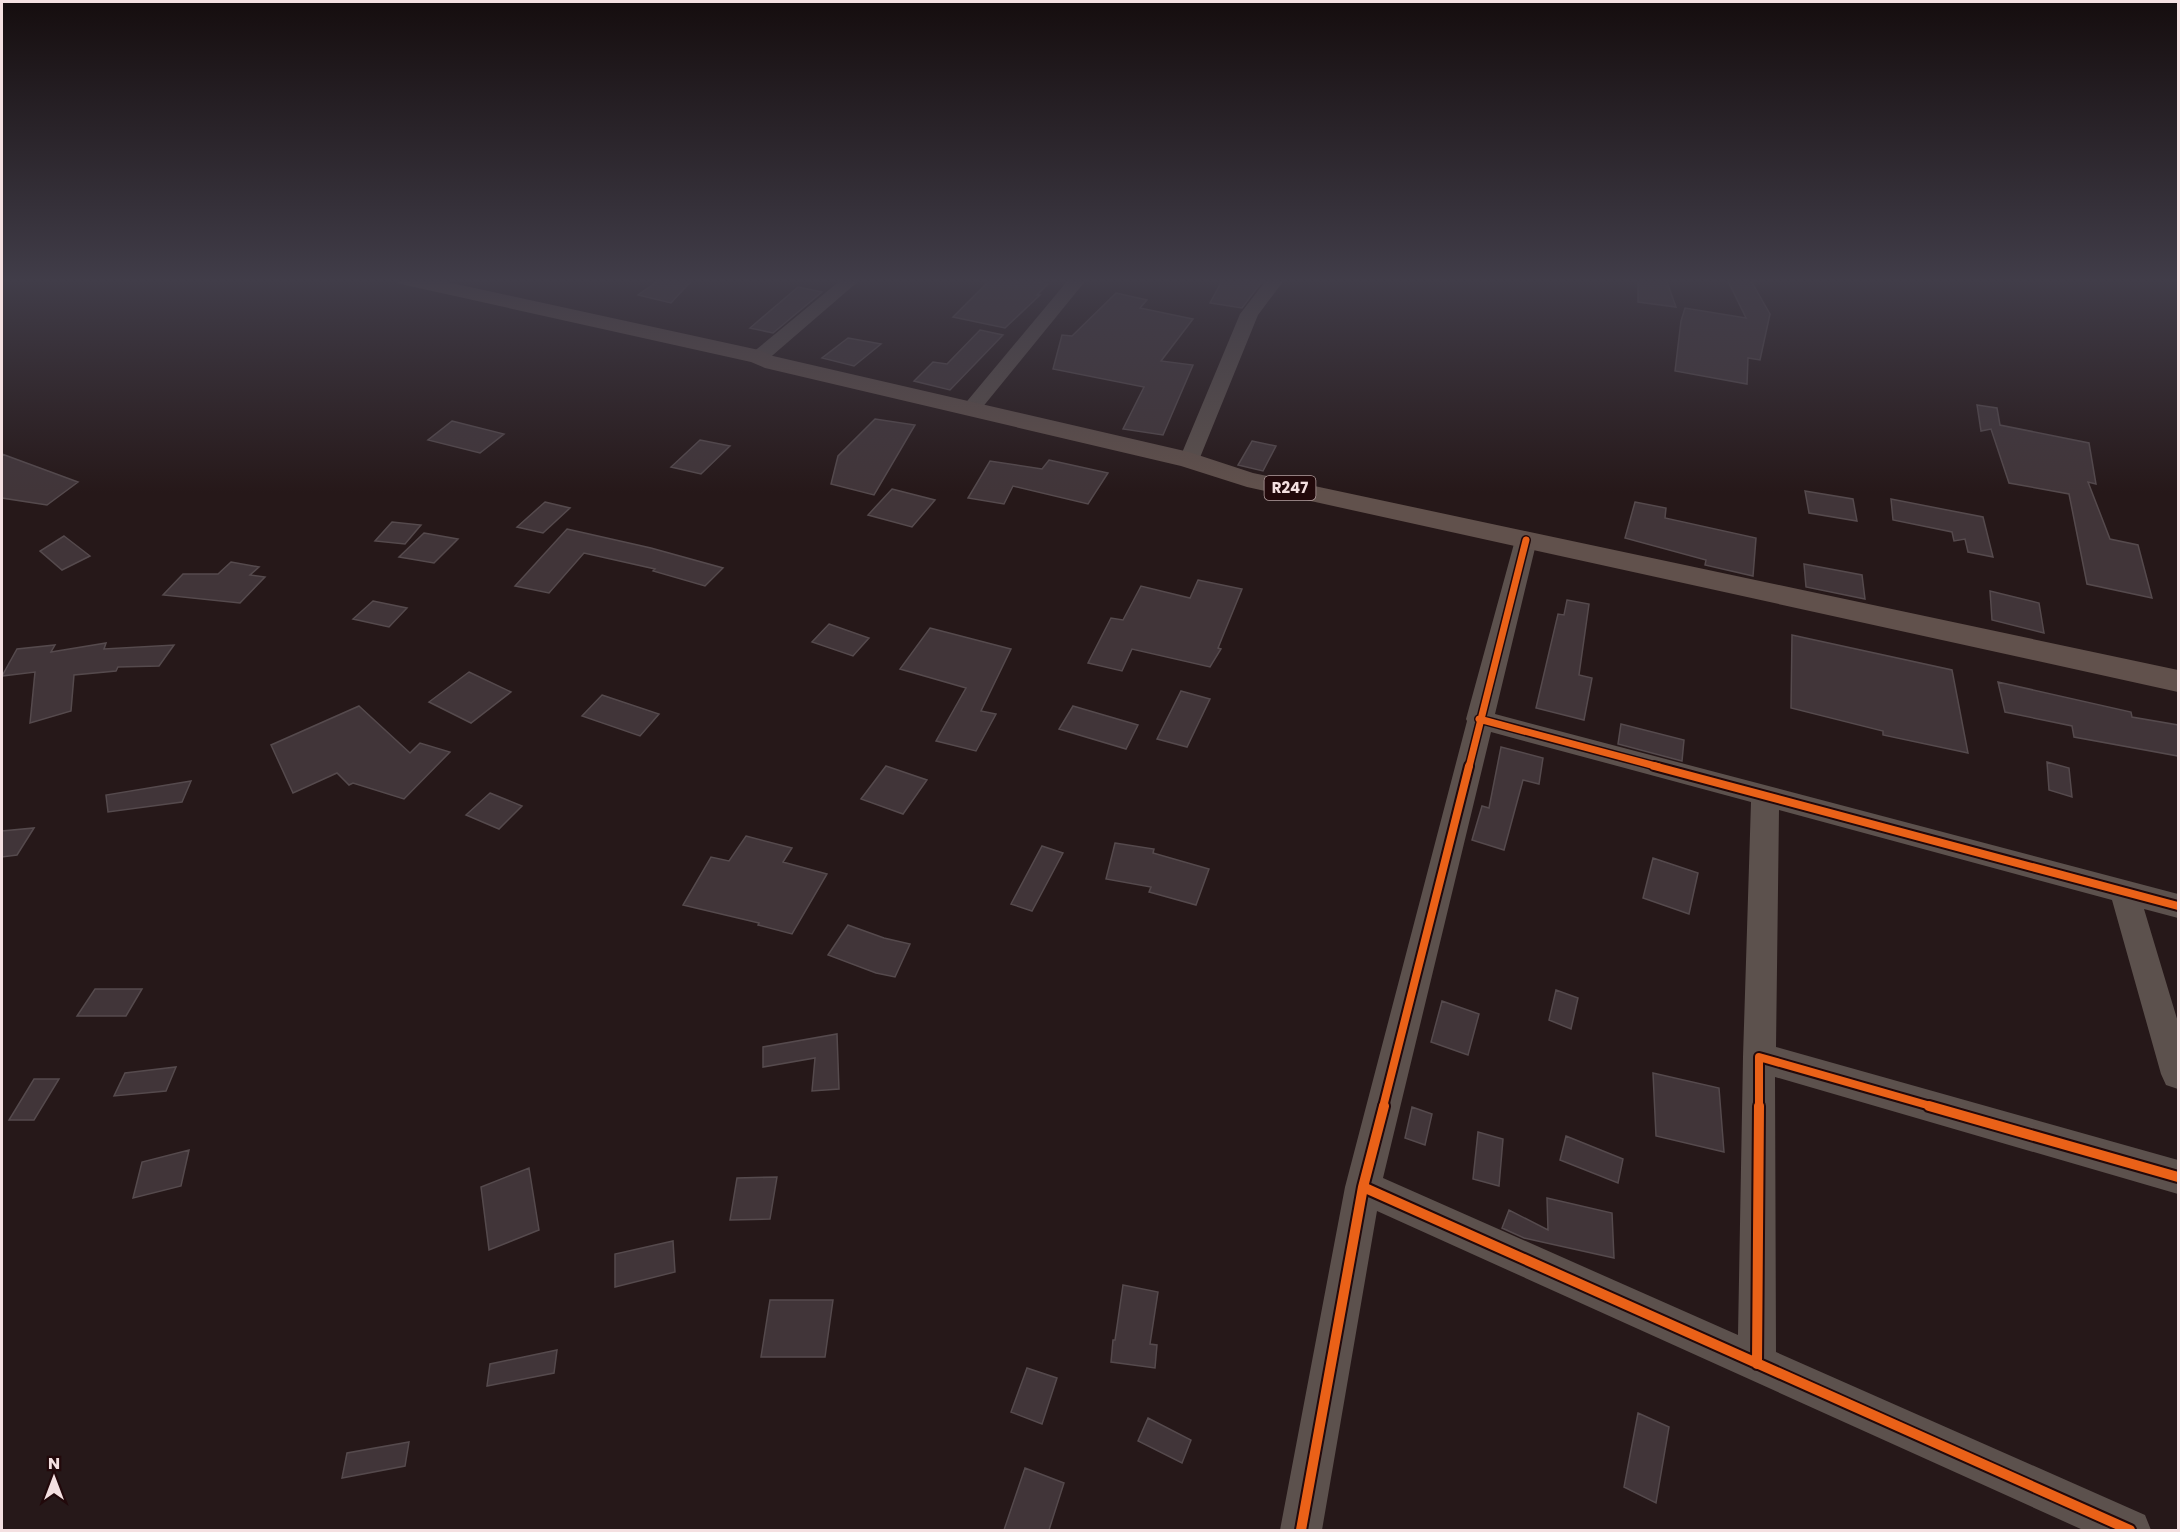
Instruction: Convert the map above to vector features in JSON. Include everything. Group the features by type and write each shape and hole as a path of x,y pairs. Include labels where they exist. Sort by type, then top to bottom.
{"main road":[{"name":"R247","path":"729,350 970,410 1189,459 1247,479 2178,681"}],"street":[{"path":"759,357 767,350"},
{"path":"970,410 1019,350"},
{"path":"1189,459 1234,350"},
{"path":"1301,1530 1363,1187 1479,719 1526,540"},
{"path":"1479,719 2178,906"},
{"path":"1756,1364 1759,1057 1765,796"},
{"path":"2124,892 2178,1074"},
{"path":"1759,1057 2178,1177"},
{"path":"1363,1187 2130,1530"}],"building":[{"path":"832,350 873,350 854,366 822,358"},
{"path":"960,350 988,350 950,390 914,381 933,362 947,364"},
{"path":"1058,350 1169,350 1161,361 1193,365 1163,435 1123,429 1144,387 1053,369"},
{"path":"1677,350 1762,350 1760,360 1748,358 1747,384 1675,371"},
{"path":"1977,405 1997,408 2000,425 2089,443 2096,484 2088,482 2110,539 2138,545 2152,598 2087,584 2069,494 2009,483 1991,429 1981,431"},
{"path":"875,419 915,425 874,495 831,484 838,456"},
{"path":"452,421 504,434 480,453 428,440"},
{"path":"700,440 730,446 701,474 671,467"},
{"path":"1252,441 1276,446 1263,471 1238,465"},
{"path":"2,454 78,482 47,505 2,498"},
{"path":"1049,460 1108,473 1088,504 1013,486 1004,504 968,498 990,461 1042,469"},
{"path":"892,489 935,500 912,527 868,515"},
{"path":"1805,491 1853,499 1857,521 1809,513"},
{"path":"1891,499 1983,517 1993,557 1968,552 1965,539 1954,541 1952,532 1893,520"},
{"path":"545,502 570,508 543,533 517,527"},
{"path":"1635,502 1666,508 1665,518 1756,538 1753,576 1705,565 1706,560 1625,538"},
{"path":"392,522 421,525 405,544 375,541"},
{"path":"567,529 651,548 723,568 705,586 653,571 655,569 584,553 549,593 515,586"},
{"path":"424,533 458,539 434,563 399,557"},
{"path":"64,536 90,556 62,570 40,551"},
{"path":"231,562 259,567 250,575 265,577 240,603 163,595 183,574 218,574"},
{"path":"1804,564 1862,575 1865,599 1806,587"},
{"path":"1198,580 1242,589 1218,648 1221,649 1210,667 1132,649 1122,671 1088,663 1111,618 1123,620 1141,586 1190,598"},
{"path":"1990,591 2039,603 2044,633 1992,620"},
{"path":"1567,600 1589,604 1579,675 1592,678 1584,720 1536,708 1558,614 1564,615"},
{"path":"373,601 407,608 389,627 353,619"},
{"path":"829,624 869,638 853,656 812,642"},
{"path":"930,628 1011,649 981,711 996,714 976,751 936,741 966,688 900,669"},
{"path":"1792,635 1952,670 1968,753 1883,735 1883,731 1791,708"},
{"path":"106,643 104,649 174,645 159,666 118,667 116,671 74,675 71,711 30,723 35,672 2,676 17,649 55,645 51,652"},
{"path":"469,672 511,692 471,723 429,702"},
{"path":"1998,682 2131,712 2132,717 2178,725 2178,756 2074,737 2072,726 2005,712"},
{"path":"1181,691 1210,699 1187,747 1157,739"},
{"path":"602,695 659,714 640,736 582,716"},
{"path":"359,706 410,753 420,743 450,752 404,799 353,783 349,785 337,773 293,793 271,745"},
{"path":"1073,706 1138,725 1126,749 1059,729"},
{"path":"1621,724 1684,740 1682,761 1618,744"},
{"path":"1501,747 1543,758 1539,784 1523,780 1504,850 1472,840 1482,806 1489,808"},
{"path":"2047,762 2069,768 2072,797 2049,790"},
{"path":"886,766 927,780 903,814 861,799"},
{"path":"191,781 182,802 108,812 106,795"},
{"path":"490,793 522,806 499,829 466,815"},
{"path":"34,828 17,855 2,857 2,831"},
{"path":"746,836 792,848 783,862 827,874 792,934 758,925 759,923 683,905 711,857 729,861"},
{"path":"1115,843 1154,849 1153,853 1209,869 1196,905 1149,892 1151,887 1106,879"},
{"path":"1042,846 1063,853 1032,911 1011,904"},
{"path":"1653,858 1698,873 1689,914 1643,898"},
{"path":"848,925 884,938 910,944 895,977 876,973 828,955"},
{"path":"95,989 142,989 126,1016 77,1016"},
{"path":"1556,990 1578,998 1571,1029 1549,1020"},
{"path":"1442,1001 1479,1014 1468,1055 1431,1042"},
{"path":"837,1034 839,1089 812,1091 815,1058 763,1067 763,1047"},
{"path":"176,1067 166,1091 114,1096 125,1073"},
{"path":"1653,1073 1719,1088 1724,1152 1656,1136"},
{"path":"34,1079 59,1079 34,1120 9,1120"},
{"path":"1412,1107 1432,1114 1425,1145 1405,1138"},
{"path":"1478,1132 1503,1139 1499,1186 1473,1179"},
{"path":"1566,1136 1623,1159 1618,1183 1560,1160"},
{"path":"189,1150 181,1186 133,1198 142,1162"},
{"path":"529,1168 539,1230 489,1250 481,1187"},
{"path":"777,1177 770,1219 730,1220 737,1178"},
{"path":"1547,1198 1612,1213 1614,1258 1524,1238 1502,1228 1509,1210 1548,1230"},
{"path":"673,1241 675,1272 615,1287 615,1254"},
{"path":"1123,1285 1158,1292 1150,1344 1157,1345 1155,1368 1111,1362"},
{"path":"770,1300 833,1300 825,1357 761,1357"},
{"path":"557,1350 554,1373 487,1386 490,1364"},
{"path":"1027,1368 1057,1378 1042,1424 1011,1412"},
{"path":"1638,1413 1669,1427 1656,1503 1624,1487"},
{"path":"1148,1418 1191,1440 1182,1463 1138,1441"},
{"path":"409,1442 405,1466 342,1478 347,1453"},
{"path":"1025,1468 1064,1483 1049,1530 1004,1530"}],"cycle path":[{"path":"1301,1530 1363,1187 1526,540"},
{"path":"1479,719 2178,906"},
{"path":"1757,1364 1759,1057 2178,1177"},
{"path":"1363,1187 2130,1530"}]}
